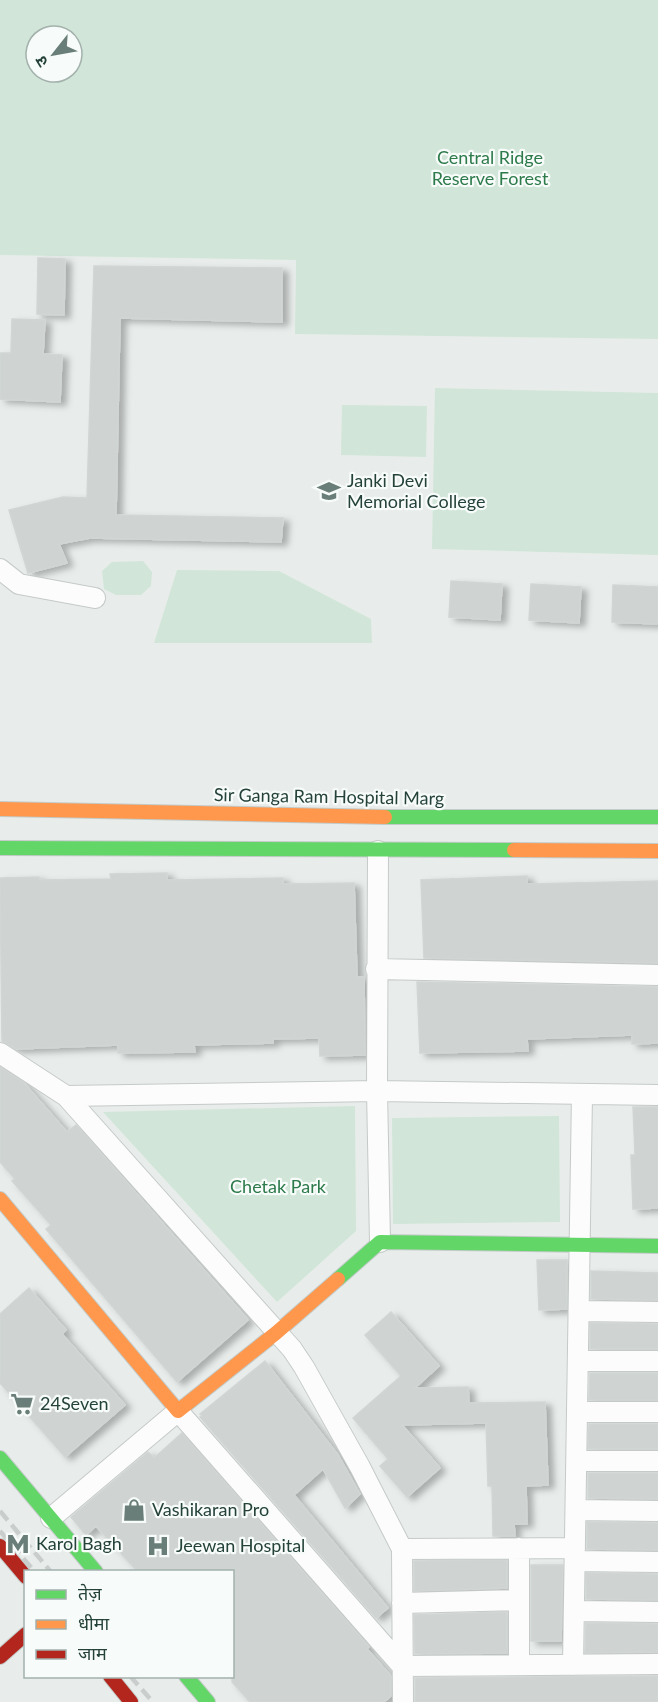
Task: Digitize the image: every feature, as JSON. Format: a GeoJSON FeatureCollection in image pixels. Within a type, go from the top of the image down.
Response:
{"type":"FeatureCollection","features":[{"type":"Feature","properties":{"kind":"street"},"geometry":{"type":"LineString","coordinates":[[0,569],[19,584],[95,598]]}},
{"type":"Feature","properties":{"kind":"street","name":"Sir Ganga Ram Hospital Marg"},"geometry":{"type":"LineString","coordinates":[[0,809],[658,851]]}},
{"type":"Feature","properties":{"kind":"street","name":"Sir Ganga Ram Hospital Marg"},"geometry":{"type":"LineString","coordinates":[[0,848],[379,834],[658,817]]}},
{"type":"Feature","properties":{"kind":"street"},"geometry":{"type":"LineString","coordinates":[[379,834],[376,969],[380,1242]]}},
{"type":"Feature","properties":{"kind":"street"},"geometry":{"type":"LineString","coordinates":[[376,969],[658,975]]}},
{"type":"Feature","properties":{"kind":"street"},"geometry":{"type":"LineString","coordinates":[[0,1053],[66,1096],[292,1349],[304,1366],[402,1549],[403,1702]]}},
{"type":"Feature","properties":{"kind":"street"},"geometry":{"type":"LineString","coordinates":[[66,1096],[377,1091],[658,1095]]}},
{"type":"Feature","properties":{"kind":"street"},"geometry":{"type":"LineString","coordinates":[[573,1665],[582,1094]]}},
{"type":"Feature","properties":{"kind":"street"},"geometry":{"type":"LineString","coordinates":[[0,1199],[178,1411],[402,1666],[658,1664]]}},
{"type":"Feature","properties":{"kind":"street"},"geometry":{"type":"LineString","coordinates":[[51,1518],[178,1411],[276,1333],[380,1242],[658,1246]]}},
{"type":"Feature","properties":{"kind":"street"},"geometry":{"type":"LineString","coordinates":[[579,1311],[658,1312]]}},
{"type":"Feature","properties":{"kind":"street"},"geometry":{"type":"LineString","coordinates":[[578,1361],[658,1361]]}},
{"type":"Feature","properties":{"kind":"street"},"geometry":{"type":"LineString","coordinates":[[577,1412],[658,1412]]}},
{"type":"Feature","properties":{"kind":"street"},"geometry":{"type":"LineString","coordinates":[[0,1458],[94,1570]]}},
{"type":"Feature","properties":{"kind":"street"},"geometry":{"type":"LineString","coordinates":[[577,1461],[658,1461]]}},
{"type":"Feature","properties":{"kind":"street"},"geometry":{"type":"LineString","coordinates":[[576,1509],[658,1511]]}},
{"type":"Feature","properties":{"kind":"street"},"geometry":{"type":"LineString","coordinates":[[0,1546],[24,1574]]}},
{"type":"Feature","properties":{"kind":"street"},"geometry":{"type":"LineString","coordinates":[[402,1549],[519,1548],[658,1562]]}},
{"type":"Feature","properties":{"kind":"street"},"geometry":{"type":"LineString","coordinates":[[519,1548],[519,1665]]}},
{"type":"Feature","properties":{"kind":"street"},"geometry":{"type":"LineString","coordinates":[[402,1603],[519,1600]]}},
{"type":"Feature","properties":{"kind":"street"},"geometry":{"type":"LineString","coordinates":[[574,1611],[658,1612]]}},
{"type":"Feature","properties":{"kind":"street"},"geometry":{"type":"LineString","coordinates":[[0,1657],[24,1636]]}},
{"type":"Feature","properties":{"kind":"street"},"geometry":{"type":"LineString","coordinates":[[111,1678],[131,1702]]}},
{"type":"Feature","properties":{"kind":"street"},"geometry":{"type":"LineString","coordinates":[[187,1678],[208,1702]]}},
{"type":"Feature","properties":{"kind":"green space","name":"Central Ridge Reserve Forest"},"geometry":{"type":"Polygon","coordinates":[[[0,0],[658,0],[658,339],[295,334],[296,260],[0,255],[0,0]]]}},
{"type":"Feature","properties":{"kind":"green space"},"geometry":{"type":"Polygon","coordinates":[[[435,388],[658,393],[658,555],[432,549],[435,388]]]}},
{"type":"Feature","properties":{"kind":"green space"},"geometry":{"type":"Polygon","coordinates":[[[342,405],[427,406],[426,457],[341,455],[342,405]]]}},
{"type":"Feature","properties":{"kind":"green space"},"geometry":{"type":"Polygon","coordinates":[[[143,561],[152,572],[151,586],[141,595],[116,595],[104,589],[102,571],[112,562],[143,561]]]}},
{"type":"Feature","properties":{"kind":"green space"},"geometry":{"type":"Polygon","coordinates":[[[177,570],[279,571],[371,619],[372,643],[154,643],[177,570]]]}},
{"type":"Feature","properties":{"kind":"green space","name":"Chetak Park"},"geometry":{"type":"Polygon","coordinates":[[[355,1106],[356,1231],[277,1302],[103,1112],[355,1106]]]}},
{"type":"Feature","properties":{"kind":"green space"},"geometry":{"type":"Polygon","coordinates":[[[559,1116],[560,1222],[393,1224],[392,1118],[559,1116]]]}},
{"type":"Feature","properties":{"kind":"building"},"geometry":{"type":"Polygon","coordinates":[[[38,258],[65,259],[64,315],[37,314],[38,258]]]}},
{"type":"Feature","properties":{"kind":"building"},"geometry":{"type":"Polygon","coordinates":[[[94,266],[282,268],[282,322],[120,318],[116,515],[283,518],[281,542],[90,538],[59,544],[67,563],[28,573],[9,510],[63,497],[87,498],[94,266]]]}},
{"type":"Feature","properties":{"kind":"building"},"geometry":{"type":"Polygon","coordinates":[[[12,319],[45,320],[43,354],[62,355],[60,402],[0,399],[0,353],[11,353],[12,319]]]}},
{"type":"Feature","properties":{"kind":"building"},"geometry":{"type":"Polygon","coordinates":[[[451,581],[502,584],[500,620],[449,617],[451,581]]]}},
{"type":"Feature","properties":{"kind":"building"},"geometry":{"type":"Polygon","coordinates":[[[531,584],[581,587],[579,623],[529,620],[531,584]]]}},
{"type":"Feature","properties":{"kind":"building"},"geometry":{"type":"Polygon","coordinates":[[[613,585],[658,587],[658,624],[612,622],[613,585]]]}},
{"type":"Feature","properties":{"kind":"building"},"geometry":{"type":"Polygon","coordinates":[[[167,873],[167,880],[283,878],[283,884],[354,883],[357,977],[364,977],[365,1055],[320,1056],[319,1038],[273,1039],[273,1043],[194,1045],[195,1052],[118,1053],[118,1045],[16,1049],[2,1041],[0,878],[111,879],[110,874],[167,873]]]}},
{"type":"Feature","properties":{"kind":"building"},"geometry":{"type":"Polygon","coordinates":[[[527,876],[527,884],[658,881],[658,963],[424,958],[421,880],[527,876]]]}},
{"type":"Feature","properties":{"kind":"building"},"geometry":{"type":"Polygon","coordinates":[[[417,982],[658,987],[658,1043],[632,1044],[632,1035],[527,1039],[528,1051],[420,1053],[417,982]]]}},
{"type":"Feature","properties":{"kind":"building"},"geometry":{"type":"Polygon","coordinates":[[[0,1067],[24,1083],[67,1132],[76,1125],[248,1320],[177,1382],[46,1229],[51,1225],[12,1181],[15,1179],[0,1162],[0,1067]]]}},
{"type":"Feature","properties":{"kind":"building"},"geometry":{"type":"Polygon","coordinates":[[[633,1107],[658,1107],[658,1208],[633,1209],[631,1155],[635,1155],[633,1107]]]}},
{"type":"Feature","properties":{"kind":"building"},"geometry":{"type":"Polygon","coordinates":[[[537,1260],[567,1260],[567,1309],[539,1310],[537,1260]]]}},
{"type":"Feature","properties":{"kind":"building"},"geometry":{"type":"Polygon","coordinates":[[[591,1271],[658,1273],[658,1300],[591,1299],[591,1271]]]}},
{"type":"Feature","properties":{"kind":"building"},"geometry":{"type":"Polygon","coordinates":[[[29,1288],[66,1330],[62,1334],[125,1405],[65,1457],[0,1383],[0,1314],[29,1288]]]}},
{"type":"Feature","properties":{"kind":"building"},"geometry":{"type":"Polygon","coordinates":[[[391,1312],[439,1366],[415,1388],[468,1387],[469,1403],[545,1402],[548,1485],[526,1486],[527,1524],[514,1524],[515,1536],[493,1536],[492,1486],[488,1486],[486,1423],[402,1425],[440,1468],[407,1497],[380,1466],[388,1459],[353,1418],[401,1376],[365,1335],[391,1312]]]}},
{"type":"Feature","properties":{"kind":"building"},"geometry":{"type":"Polygon","coordinates":[[[590,1323],[658,1324],[658,1349],[590,1349],[590,1323]]]}},
{"type":"Feature","properties":{"kind":"building"},"geometry":{"type":"Polygon","coordinates":[[[265,1361],[338,1455],[360,1494],[345,1508],[323,1469],[294,1495],[388,1608],[376,1618],[200,1417],[202,1416],[200,1414],[265,1361]]]}},
{"type":"Feature","properties":{"kind":"building"},"geometry":{"type":"Polygon","coordinates":[[[590,1373],[658,1373],[658,1400],[589,1400],[590,1373]]]}},
{"type":"Feature","properties":{"kind":"building"},"geometry":{"type":"Polygon","coordinates":[[[589,1424],[658,1424],[658,1449],[588,1449],[589,1424]]]}},
{"type":"Feature","properties":{"kind":"building"},"geometry":{"type":"Polygon","coordinates":[[[182,1433],[369,1647],[367,1649],[391,1676],[391,1696],[384,1702],[250,1702],[232,1682],[234,1678],[234,1570],[136,1570],[96,1526],[86,1535],[71,1517],[148,1452],[154,1458],[182,1433]]]}},
{"type":"Feature","properties":{"kind":"building"},"geometry":{"type":"Polygon","coordinates":[[[588,1473],[658,1473],[658,1499],[588,1498],[588,1473]]]}},
{"type":"Feature","properties":{"kind":"building"},"geometry":{"type":"Polygon","coordinates":[[[587,1522],[658,1523],[658,1550],[587,1549],[587,1522]]]}},
{"type":"Feature","properties":{"kind":"building"},"geometry":{"type":"Polygon","coordinates":[[[507,1560],[507,1588],[414,1591],[414,1561],[507,1560]]]}},
{"type":"Feature","properties":{"kind":"building"},"geometry":{"type":"Polygon","coordinates":[[[531,1565],[563,1565],[561,1641],[531,1641],[531,1565]]]}},
{"type":"Feature","properties":{"kind":"building"},"geometry":{"type":"Polygon","coordinates":[[[586,1573],[658,1574],[658,1600],[586,1599],[586,1573]]]}},
{"type":"Feature","properties":{"kind":"building"},"geometry":{"type":"Polygon","coordinates":[[[507,1612],[507,1653],[415,1654],[414,1615],[507,1612]]]}},
{"type":"Feature","properties":{"kind":"building"},"geometry":{"type":"Polygon","coordinates":[[[586,1623],[658,1624],[658,1652],[585,1653],[586,1623]]]}},
{"type":"Feature","properties":{"kind":"building"},"geometry":{"type":"Polygon","coordinates":[[[658,1676],[658,1702],[415,1702],[415,1678],[658,1676]]]}},
{"type":"Feature","properties":{"kind":"railway"},"geometry":{"type":"LineString","coordinates":[[0,1511],[49,1570]]}},
{"type":"Feature","properties":{"kind":"railway"},"geometry":{"type":"LineString","coordinates":[[0,1531],[33,1570]]}},
{"type":"Feature","properties":{"kind":"railway"},"geometry":{"type":"LineString","coordinates":[[132,1678],[153,1702]]}},
{"type":"Feature","properties":{"kind":"traffic: fast"},"geometry":{"type":"LineString","coordinates":[[385,817],[658,817]]}},
{"type":"Feature","properties":{"kind":"traffic: fast"},"geometry":{"type":"LineString","coordinates":[[0,848],[514,850]]}},
{"type":"Feature","properties":{"kind":"traffic: fast"},"geometry":{"type":"LineString","coordinates":[[338,1279],[380,1242],[658,1246]]}},
{"type":"Feature","properties":{"kind":"traffic: fast"},"geometry":{"type":"LineString","coordinates":[[0,1458],[94,1570]]}},
{"type":"Feature","properties":{"kind":"traffic: fast"},"geometry":{"type":"LineString","coordinates":[[188,1678],[208,1702]]}},
{"type":"Feature","properties":{"kind":"traffic: slow"},"geometry":{"type":"LineString","coordinates":[[0,809],[385,817]]}},
{"type":"Feature","properties":{"kind":"traffic: slow"},"geometry":{"type":"LineString","coordinates":[[514,850],[658,851]]}},
{"type":"Feature","properties":{"kind":"traffic: slow"},"geometry":{"type":"LineString","coordinates":[[0,1199],[178,1411],[276,1333],[338,1279]]}},
{"type":"Feature","properties":{"kind":"traffic: jam"},"geometry":{"type":"LineString","coordinates":[[0,1546],[24,1575]]}},
{"type":"Feature","properties":{"kind":"traffic: jam"},"geometry":{"type":"LineString","coordinates":[[0,1657],[24,1636]]}},
{"type":"Feature","properties":{"kind":"traffic: jam"},"geometry":{"type":"LineString","coordinates":[[112,1678],[131,1702]]}},
{"type":"Feature","properties":{"kind":"place","name":"Janki Devi Memorial College"},"geometry":{"type":"Point","coordinates":[329,491]}},
{"type":"Feature","properties":{"kind":"place","name":"24Seven"},"geometry":{"type":"Point","coordinates":[22,1404]}},
{"type":"Feature","properties":{"kind":"place","name":"Vashikaran Pro"},"geometry":{"type":"Point","coordinates":[134,1510]}},
{"type":"Feature","properties":{"kind":"place","name":"Karol Bagh"},"geometry":{"type":"Point","coordinates":[18,1544]}},
{"type":"Feature","properties":{"kind":"place","name":"Jeewan Hospital"},"geometry":{"type":"Point","coordinates":[158,1546]}}]}
